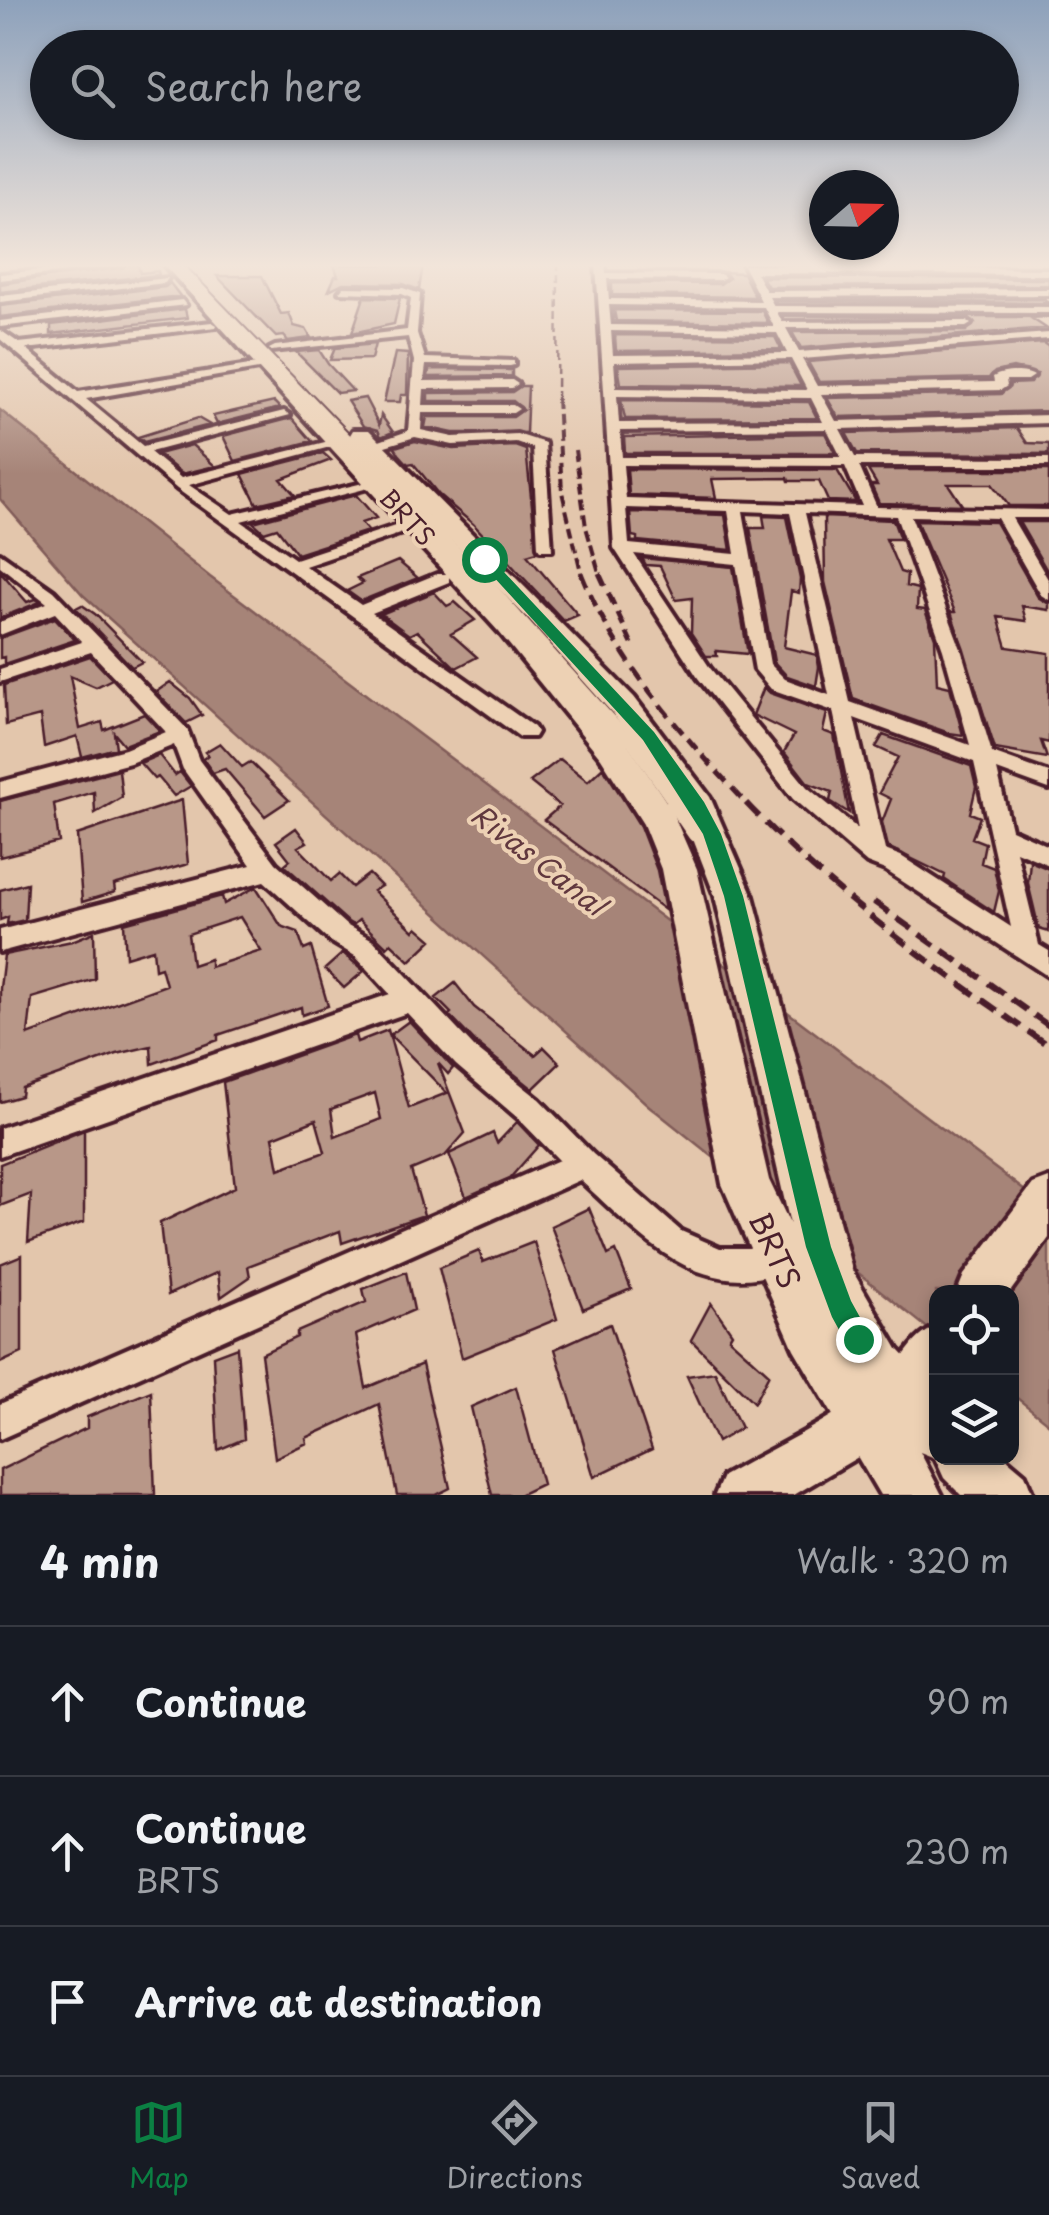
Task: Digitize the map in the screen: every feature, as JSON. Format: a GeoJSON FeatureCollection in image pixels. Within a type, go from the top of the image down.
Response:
{"type":"FeatureCollection","features":[{"type":"Feature","properties":{"kind":"main road","name":"BRTS"},"geometry":{"type":"LineString","coordinates":[[243,335],[269,356],[336,441],[520,638],[614,748],[659,818],[674,852],[683,888],[746,1184],[834,1293],[858,1339],[915,1392],[916,1495]]}},
{"type":"Feature","properties":{"kind":"main road"},"geometry":{"type":"LineString","coordinates":[[251,335],[269,356],[372,446],[589,680]]}},
{"type":"Feature","properties":{"kind":"main road","name":"BRTS"},"geometry":{"type":"LineString","coordinates":[[589,680],[648,736],[698,807],[724,864],[742,930],[799,1252]]}},
{"type":"Feature","properties":{"kind":"main road"},"geometry":{"type":"LineString","coordinates":[[972,1465],[1004,1495]]}},
{"type":"Feature","properties":{"kind":"street"},"geometry":{"type":"LineString","coordinates":[[2,335],[179,483],[527,732]]}},
{"type":"Feature","properties":{"kind":"street"},"geometry":{"type":"LineString","coordinates":[[14,346],[115,335]]}},
{"type":"Feature","properties":{"kind":"street"},"geometry":{"type":"LineString","coordinates":[[73,397],[269,356],[396,335]]}},
{"type":"Feature","properties":{"kind":"street"},"geometry":{"type":"LineString","coordinates":[[413,335],[420,361],[414,433]]}},
{"type":"Feature","properties":{"kind":"street"},"geometry":{"type":"LineString","coordinates":[[607,335],[622,548],[704,673],[800,793],[875,856],[893,863],[1049,965]]}},
{"type":"Feature","properties":{"kind":"street"},"geometry":{"type":"LineString","coordinates":[[784,335],[849,458],[871,511]]}},
{"type":"Feature","properties":{"kind":"street"},"geometry":{"type":"LineString","coordinates":[[997,335],[1002,340]]}},
{"type":"Feature","properties":{"kind":"street"},"geometry":{"type":"LineString","coordinates":[[608,358],[794,356],[1049,336]]}},
{"type":"Feature","properties":{"kind":"street"},"geometry":{"type":"LineString","coordinates":[[696,358],[704,393]]}},
{"type":"Feature","properties":{"kind":"street"},"geometry":{"type":"LineString","coordinates":[[420,361],[510,363]]}},
{"type":"Feature","properties":{"kind":"street"},"geometry":{"type":"LineString","coordinates":[[610,392],[814,392],[1001,386],[999,377],[1028,376]]}},
{"type":"Feature","properties":{"kind":"street"},"geometry":{"type":"LineString","coordinates":[[418,385],[512,384]]}},
{"type":"Feature","properties":{"kind":"street"},"geometry":{"type":"LineString","coordinates":[[731,393],[760,458]]}},
{"type":"Feature","properties":{"kind":"street"},"geometry":{"type":"LineString","coordinates":[[416,409],[513,409]]}},
{"type":"Feature","properties":{"kind":"street"},"geometry":{"type":"LineString","coordinates":[[140,451],[284,415]]}},
{"type":"Feature","properties":{"kind":"street"},"geometry":{"type":"LineString","coordinates":[[612,427],[747,430],[830,422],[1049,419]]}},
{"type":"Feature","properties":{"kind":"street"},"geometry":{"type":"LineString","coordinates":[[372,446],[414,433],[453,440],[517,438],[540,446],[546,547]]}},
{"type":"Feature","properties":{"kind":"street"},"geometry":{"type":"LineString","coordinates":[[179,483],[336,441]]}},
{"type":"Feature","properties":{"kind":"street"},"geometry":{"type":"LineString","coordinates":[[616,461],[849,458],[1049,462]]}},
{"type":"Feature","properties":{"kind":"street"},"geometry":{"type":"LineString","coordinates":[[231,519],[375,482]]}},
{"type":"Feature","properties":{"kind":"street"},"geometry":{"type":"LineString","coordinates":[[618,503],[1049,515]]}},
{"type":"Feature","properties":{"kind":"street"},"geometry":{"type":"LineString","coordinates":[[735,508],[761,666],[778,684],[1049,781]]}},
{"type":"Feature","properties":{"kind":"street"},"geometry":{"type":"LineString","coordinates":[[797,510],[875,856]]}},
{"type":"Feature","properties":{"kind":"street"},"geometry":{"type":"LineString","coordinates":[[902,512],[952,649],[983,756],[1028,950]]}},
{"type":"Feature","properties":{"kind":"street"},"geometry":{"type":"LineString","coordinates":[[1002,513],[1049,596]]}},
{"type":"Feature","properties":{"kind":"street"},"geometry":{"type":"LineString","coordinates":[[296,564],[415,524]]}},
{"type":"Feature","properties":{"kind":"street"},"geometry":{"type":"LineString","coordinates":[[622,548],[744,560]]}},
{"type":"Feature","properties":{"kind":"street"},"geometry":{"type":"LineString","coordinates":[[0,558],[58,605],[180,734],[190,762],[268,870],[338,933],[364,948],[465,1056],[529,1109],[582,1164],[670,1242],[720,1264],[752,1264],[799,1252]]}},
{"type":"Feature","properties":{"kind":"street"},"geometry":{"type":"LineString","coordinates":[[361,611],[443,578]]}},
{"type":"Feature","properties":{"kind":"street"},"geometry":{"type":"LineString","coordinates":[[0,630],[58,605]]}},
{"type":"Feature","properties":{"kind":"street"},"geometry":{"type":"LineString","coordinates":[[0,676],[95,644]]}},
{"type":"Feature","properties":{"kind":"street"},"geometry":{"type":"LineString","coordinates":[[0,790],[130,756],[180,734]]}},
{"type":"Feature","properties":{"kind":"street"},"geometry":{"type":"LineString","coordinates":[[1002,835],[1049,856]]}},
{"type":"Feature","properties":{"kind":"street"},"geometry":{"type":"LineString","coordinates":[[0,941],[268,870]]}},
{"type":"Feature","properties":{"kind":"street"},"geometry":{"type":"LineString","coordinates":[[0,1142],[412,998]]}},
{"type":"Feature","properties":{"kind":"street"},"geometry":{"type":"LineString","coordinates":[[0,1422],[582,1164]]}},
{"type":"Feature","properties":{"kind":"street"},"geometry":{"type":"LineString","coordinates":[[986,1285],[1049,1200]]}},
{"type":"Feature","properties":{"kind":"street"},"geometry":{"type":"LineString","coordinates":[[742,1495],[915,1392]]}},
{"type":"Feature","properties":{"kind":"lane"},"geometry":{"type":"LineString","coordinates":[[250,335],[589,680]]}},
{"type":"Feature","properties":{"kind":"lane","name":"BRTS"},"geometry":{"type":"LineString","coordinates":[[589,680],[714,866],[742,930]]}},
{"type":"Feature","properties":{"kind":"lane","name":"BRTS"},"geometry":{"type":"LineString","coordinates":[[678,813],[685,849],[683,888]]}},
{"type":"Feature","properties":{"kind":"lane","name":"BRTS"},"geometry":{"type":"LineString","coordinates":[[915,1392],[929,1434]]}},
{"type":"Feature","properties":{"kind":"water","name":"Rivas Canal"},"geometry":{"type":"Polygon","coordinates":[[[0,410],[210,577],[1049,1209],[1049,1424],[1019,1400],[1019,1285],[929,1285],[929,1329],[648,1105],[83,595],[0,499],[0,410]]]}},
{"type":"Feature","properties":{"kind":"building"},"geometry":{"type":"Polygon","coordinates":[[[274,335],[309,335],[311,338],[288,341],[284,336],[274,335]]]}},
{"type":"Feature","properties":{"kind":"building"},"geometry":{"type":"Polygon","coordinates":[[[615,335],[775,337],[781,349],[616,351],[615,335]]]}},
{"type":"Feature","properties":{"kind":"building"},"geometry":{"type":"Polygon","coordinates":[[[794,335],[963,335],[801,348],[794,335]]]}},
{"type":"Feature","properties":{"kind":"building"},"geometry":{"type":"Polygon","coordinates":[[[1043,343],[1049,347],[1049,411],[838,417],[827,398],[1001,394],[1010,384],[1030,383],[1037,374],[1013,368],[995,372],[989,378],[819,382],[808,362],[1043,343]]]}},
{"type":"Feature","properties":{"kind":"building"},"geometry":{"type":"Polygon","coordinates":[[[375,344],[371,359],[330,360],[335,348],[375,344]]]}},
{"type":"Feature","properties":{"kind":"building"},"geometry":{"type":"Polygon","coordinates":[[[319,350],[353,391],[337,393],[296,352],[319,350]]]}},
{"type":"Feature","properties":{"kind":"building"},"geometry":{"type":"Polygon","coordinates":[[[395,353],[408,354],[407,395],[401,395],[400,402],[384,402],[395,353]]]}},
{"type":"Feature","properties":{"kind":"building"},"geometry":{"type":"Polygon","coordinates":[[[789,363],[801,386],[621,384],[618,366],[789,363]]]}},
{"type":"Feature","properties":{"kind":"building"},"geometry":{"type":"Polygon","coordinates":[[[429,369],[512,369],[512,376],[428,377],[429,369]]]}},
{"type":"Feature","properties":{"kind":"building"},"geometry":{"type":"Polygon","coordinates":[[[528,386],[526,433],[453,433],[425,427],[427,417],[513,417],[523,410],[513,401],[428,401],[428,393],[512,392],[528,386]]]}},
{"type":"Feature","properties":{"kind":"building"},"geometry":{"type":"Polygon","coordinates":[[[365,398],[379,425],[381,415],[393,432],[381,437],[378,430],[363,426],[347,401],[365,398]]]}},
{"type":"Feature","properties":{"kind":"building"},"geometry":{"type":"Polygon","coordinates":[[[621,400],[809,402],[817,418],[625,419],[621,400]]]}},
{"type":"Feature","properties":{"kind":"building"},"geometry":{"type":"Polygon","coordinates":[[[274,402],[280,408],[217,424],[213,416],[274,402]]]}},
{"type":"Feature","properties":{"kind":"building"},"geometry":{"type":"Polygon","coordinates":[[[198,418],[210,425],[144,442],[138,437],[198,418]]]}},
{"type":"Feature","properties":{"kind":"building"},"geometry":{"type":"Polygon","coordinates":[[[292,418],[312,441],[235,461],[223,436],[292,418]]]}},
{"type":"Feature","properties":{"kind":"building"},"geometry":{"type":"Polygon","coordinates":[[[1017,428],[1027,443],[1049,444],[1049,454],[857,453],[846,433],[1017,428]]]}},
{"type":"Feature","properties":{"kind":"building"},"geometry":{"type":"Polygon","coordinates":[[[825,433],[835,453],[625,453],[624,437],[825,433]]]}},
{"type":"Feature","properties":{"kind":"building"},"geometry":{"type":"Polygon","coordinates":[[[415,441],[453,449],[515,446],[526,450],[537,552],[527,555],[578,615],[564,621],[395,447],[415,441]]]}},
{"type":"Feature","properties":{"kind":"building"},"geometry":{"type":"Polygon","coordinates":[[[192,445],[215,466],[182,474],[158,454],[192,445]]]}},
{"type":"Feature","properties":{"kind":"building"},"geometry":{"type":"Polygon","coordinates":[[[323,453],[331,460],[281,479],[295,495],[257,504],[242,474],[323,453]]]}},
{"type":"Feature","properties":{"kind":"building"},"geometry":{"type":"Polygon","coordinates":[[[627,469],[837,470],[856,502],[828,501],[819,481],[788,478],[712,479],[716,498],[629,495],[627,469]]]}},
{"type":"Feature","properties":{"kind":"building"},"geometry":{"type":"Polygon","coordinates":[[[868,470],[1049,470],[1049,506],[1009,506],[992,484],[948,484],[962,505],[879,503],[871,485],[877,485],[868,470]]]}},
{"type":"Feature","properties":{"kind":"building"},"geometry":{"type":"Polygon","coordinates":[[[356,495],[376,518],[361,523],[368,531],[297,554],[277,528],[264,532],[253,522],[356,495]]]}},
{"type":"Feature","properties":{"kind":"building"},"geometry":{"type":"Polygon","coordinates":[[[630,512],[725,515],[731,550],[637,541],[632,536],[630,512]]]}},
{"type":"Feature","properties":{"kind":"building"},"geometry":{"type":"Polygon","coordinates":[[[763,516],[787,517],[800,579],[799,593],[791,591],[784,647],[817,655],[816,686],[787,676],[774,662],[750,528],[765,528],[763,516]]]}},
{"type":"Feature","properties":{"kind":"building"},"geometry":{"type":"Polygon","coordinates":[[[824,517],[893,520],[900,539],[886,539],[900,572],[907,574],[906,586],[918,589],[917,609],[925,610],[935,638],[937,684],[950,687],[963,735],[853,699],[825,582],[824,517]]]}},
{"type":"Feature","properties":{"kind":"building"},"geometry":{"type":"Polygon","coordinates":[[[916,520],[995,522],[1038,597],[1049,604],[1049,610],[1022,606],[1026,621],[998,617],[1007,647],[1049,653],[1049,743],[1041,741],[1047,758],[995,749],[951,612],[955,612],[916,520]]]}},
{"type":"Feature","properties":{"kind":"building"},"geometry":{"type":"Polygon","coordinates":[[[1019,522],[1049,522],[1049,574],[1019,522]]]}},
{"type":"Feature","properties":{"kind":"building"},"geometry":{"type":"Polygon","coordinates":[[[642,558],[733,567],[748,654],[716,651],[717,656],[706,656],[691,633],[692,598],[676,600],[660,566],[646,565],[642,558]]]}},
{"type":"Feature","properties":{"kind":"building"},"geometry":{"type":"Polygon","coordinates":[[[398,561],[418,578],[361,601],[347,591],[363,583],[357,578],[398,561]]]}},
{"type":"Feature","properties":{"kind":"building"},"geometry":{"type":"Polygon","coordinates":[[[0,571],[27,602],[40,602],[0,618],[0,571]]]}},
{"type":"Feature","properties":{"kind":"building"},"geometry":{"type":"Polygon","coordinates":[[[434,592],[447,606],[455,602],[475,620],[451,634],[477,657],[456,668],[417,631],[409,635],[381,614],[434,592]]]}},
{"type":"Feature","properties":{"kind":"building"},"geometry":{"type":"Polygon","coordinates":[[[82,605],[142,662],[132,667],[76,608],[82,605]]]}},
{"type":"Feature","properties":{"kind":"building"},"geometry":{"type":"Polygon","coordinates":[[[55,618],[75,640],[4,664],[4,657],[0,658],[0,638],[55,618]]]}},
{"type":"Feature","properties":{"kind":"building"},"geometry":{"type":"Polygon","coordinates":[[[90,656],[112,679],[96,687],[70,676],[80,729],[102,722],[104,730],[144,714],[160,731],[124,745],[114,733],[116,748],[82,757],[77,736],[44,747],[40,716],[6,725],[4,685],[90,656]]]}},
{"type":"Feature","properties":{"kind":"building"},"geometry":{"type":"Polygon","coordinates":[[[170,682],[190,698],[202,715],[186,723],[156,692],[170,682]]]}},
{"type":"Feature","properties":{"kind":"building"},"geometry":{"type":"Polygon","coordinates":[[[764,687],[770,693],[827,713],[823,731],[834,735],[849,813],[830,801],[832,792],[808,783],[784,752],[794,735],[753,715],[764,687]]]}},
{"type":"Feature","properties":{"kind":"building"},"geometry":{"type":"Polygon","coordinates":[[[883,735],[971,766],[976,787],[970,813],[980,817],[972,838],[985,843],[981,863],[994,868],[999,891],[994,912],[944,879],[945,875],[888,847],[882,822],[891,799],[879,793],[898,757],[876,747],[883,735]]]}},
{"type":"Feature","properties":{"kind":"building"},"geometry":{"type":"Polygon","coordinates":[[[220,743],[242,767],[250,762],[289,800],[265,816],[225,769],[213,773],[203,759],[208,755],[205,752],[220,743]]]}},
{"type":"Feature","properties":{"kind":"building"},"geometry":{"type":"Polygon","coordinates":[[[159,755],[175,775],[180,772],[191,786],[174,796],[158,777],[154,779],[140,763],[159,755]]]}},
{"type":"Feature","properties":{"kind":"building"},"geometry":{"type":"Polygon","coordinates":[[[560,759],[588,781],[603,767],[640,826],[657,870],[665,910],[544,820],[560,806],[530,782],[560,759]]]}},
{"type":"Feature","properties":{"kind":"building"},"geometry":{"type":"Polygon","coordinates":[[[119,770],[122,797],[95,813],[94,792],[54,804],[59,842],[0,857],[0,801],[119,770]]]}},
{"type":"Feature","properties":{"kind":"building"},"geometry":{"type":"Polygon","coordinates":[[[182,800],[188,864],[114,885],[115,892],[82,902],[77,835],[182,800]]]}},
{"type":"Feature","properties":{"kind":"building"},"geometry":{"type":"Polygon","coordinates":[[[296,828],[307,842],[298,847],[331,881],[339,874],[352,887],[369,874],[381,886],[373,891],[414,931],[417,927],[432,940],[410,961],[391,943],[387,947],[359,920],[353,925],[348,922],[284,865],[290,860],[276,842],[296,828]]]}},
{"type":"Feature","properties":{"kind":"building"},"geometry":{"type":"Polygon","coordinates":[[[1030,861],[1049,869],[1049,932],[1039,929],[1028,883],[1030,861]]]}},
{"type":"Feature","properties":{"kind":"building"},"geometry":{"type":"Polygon","coordinates":[[[27,883],[25,920],[7,924],[8,917],[0,920],[0,890],[27,883]]]}},
{"type":"Feature","properties":{"kind":"building"},"geometry":{"type":"Polygon","coordinates":[[[256,887],[281,926],[298,932],[304,950],[311,947],[328,1006],[302,1015],[301,1007],[218,1035],[218,1040],[152,1064],[151,1046],[117,1054],[22,1088],[21,1096],[0,1102],[0,988],[4,955],[72,941],[94,932],[95,979],[32,998],[28,1035],[166,985],[161,967],[155,969],[153,949],[126,957],[124,923],[222,896],[224,904],[256,887]],[[240,917],[188,934],[192,965],[210,959],[210,967],[261,951],[240,917]]]}},
{"type":"Feature","properties":{"kind":"building"},"geometry":{"type":"Polygon","coordinates":[[[343,953],[364,971],[344,988],[325,969],[343,953]]]}},
{"type":"Feature","properties":{"kind":"building"},"geometry":{"type":"Polygon","coordinates":[[[455,983],[474,1007],[535,1055],[544,1047],[560,1063],[533,1089],[477,1044],[436,998],[455,983]]]}},
{"type":"Feature","properties":{"kind":"building"},"geometry":{"type":"Polygon","coordinates":[[[409,1021],[453,1068],[448,1074],[438,1063],[465,1133],[445,1156],[411,1170],[424,1215],[342,1243],[340,1231],[248,1266],[250,1277],[221,1297],[218,1272],[168,1295],[160,1223],[235,1187],[223,1082],[355,1035],[357,1042],[388,1030],[409,1108],[447,1093],[390,1035],[409,1021]],[[375,1093],[331,1109],[335,1137],[381,1119],[375,1093]],[[316,1120],[273,1137],[279,1169],[325,1152],[316,1120]]]}},
{"type":"Feature","properties":{"kind":"building"},"geometry":{"type":"Polygon","coordinates":[[[517,1122],[539,1145],[510,1178],[466,1197],[449,1154],[493,1133],[497,1143],[517,1122]]]}},
{"type":"Feature","properties":{"kind":"building"},"geometry":{"type":"Polygon","coordinates":[[[84,1130],[84,1222],[28,1242],[31,1194],[0,1206],[0,1164],[84,1130]]]}},
{"type":"Feature","properties":{"kind":"building"},"geometry":{"type":"Polygon","coordinates":[[[589,1208],[608,1255],[616,1251],[631,1289],[583,1309],[551,1226],[589,1208]]]}},
{"type":"Feature","properties":{"kind":"building"},"geometry":{"type":"Polygon","coordinates":[[[534,1242],[557,1319],[462,1358],[439,1268],[479,1251],[483,1262],[534,1242]]]}},
{"type":"Feature","properties":{"kind":"building"},"geometry":{"type":"Polygon","coordinates":[[[22,1255],[22,1353],[0,1363],[0,1264],[22,1255]]]}},
{"type":"Feature","properties":{"kind":"building"},"geometry":{"type":"Polygon","coordinates":[[[406,1272],[414,1310],[356,1335],[366,1388],[422,1364],[450,1488],[436,1495],[397,1495],[379,1404],[306,1438],[307,1443],[275,1458],[261,1354],[297,1337],[297,1332],[366,1302],[363,1289],[406,1272]]]}},
{"type":"Feature","properties":{"kind":"building"},"geometry":{"type":"Polygon","coordinates":[[[711,1303],[732,1333],[729,1338],[769,1374],[754,1403],[691,1340],[711,1303]]]}},
{"type":"Feature","properties":{"kind":"building"},"geometry":{"type":"Polygon","coordinates":[[[610,1324],[652,1449],[594,1477],[555,1349],[610,1324]]]}},
{"type":"Feature","properties":{"kind":"building"},"geometry":{"type":"Polygon","coordinates":[[[237,1347],[244,1439],[218,1450],[213,1356],[237,1347]]]}},
{"type":"Feature","properties":{"kind":"building"},"geometry":{"type":"Polygon","coordinates":[[[715,1372],[741,1428],[717,1442],[687,1376],[715,1372]]]}},
{"type":"Feature","properties":{"kind":"building"},"geometry":{"type":"Polygon","coordinates":[[[516,1387],[542,1484],[519,1495],[492,1495],[471,1407],[516,1387]]]}},
{"type":"Feature","properties":{"kind":"building"},"geometry":{"type":"Polygon","coordinates":[[[151,1391],[155,1495],[0,1495],[0,1470],[87,1428],[87,1417],[151,1391]]]}},
{"type":"Feature","properties":{"kind":"railway"},"geometry":{"type":"LineString","coordinates":[[557,335],[557,398]]}},
{"type":"Feature","properties":{"kind":"railway"},"geometry":{"type":"LineString","coordinates":[[557,398],[562,492],[582,574]]}},
{"type":"Feature","properties":{"kind":"railway"},"geometry":{"type":"LineString","coordinates":[[575,450],[586,527],[599,574]]}},
{"type":"Feature","properties":{"kind":"railway"},"geometry":{"type":"LineString","coordinates":[[582,574],[633,667],[676,725],[748,805]]}},
{"type":"Feature","properties":{"kind":"railway"},"geometry":{"type":"LineString","coordinates":[[599,574],[632,644]]}},
{"type":"Feature","properties":{"kind":"railway"},"geometry":{"type":"LineString","coordinates":[[746,803],[853,902],[929,962],[1049,1046]]}},
{"type":"Feature","properties":{"kind":"railway"},"geometry":{"type":"LineString","coordinates":[[874,902],[1049,1026]]}},
{"type":"Feature","properties":{"kind":"route"},"geometry":{"type":"LineString","coordinates":[[484,559],[623,705],[673,770],[712,834],[734,896],[819,1247],[828,1278],[858,1339]]}}]}
